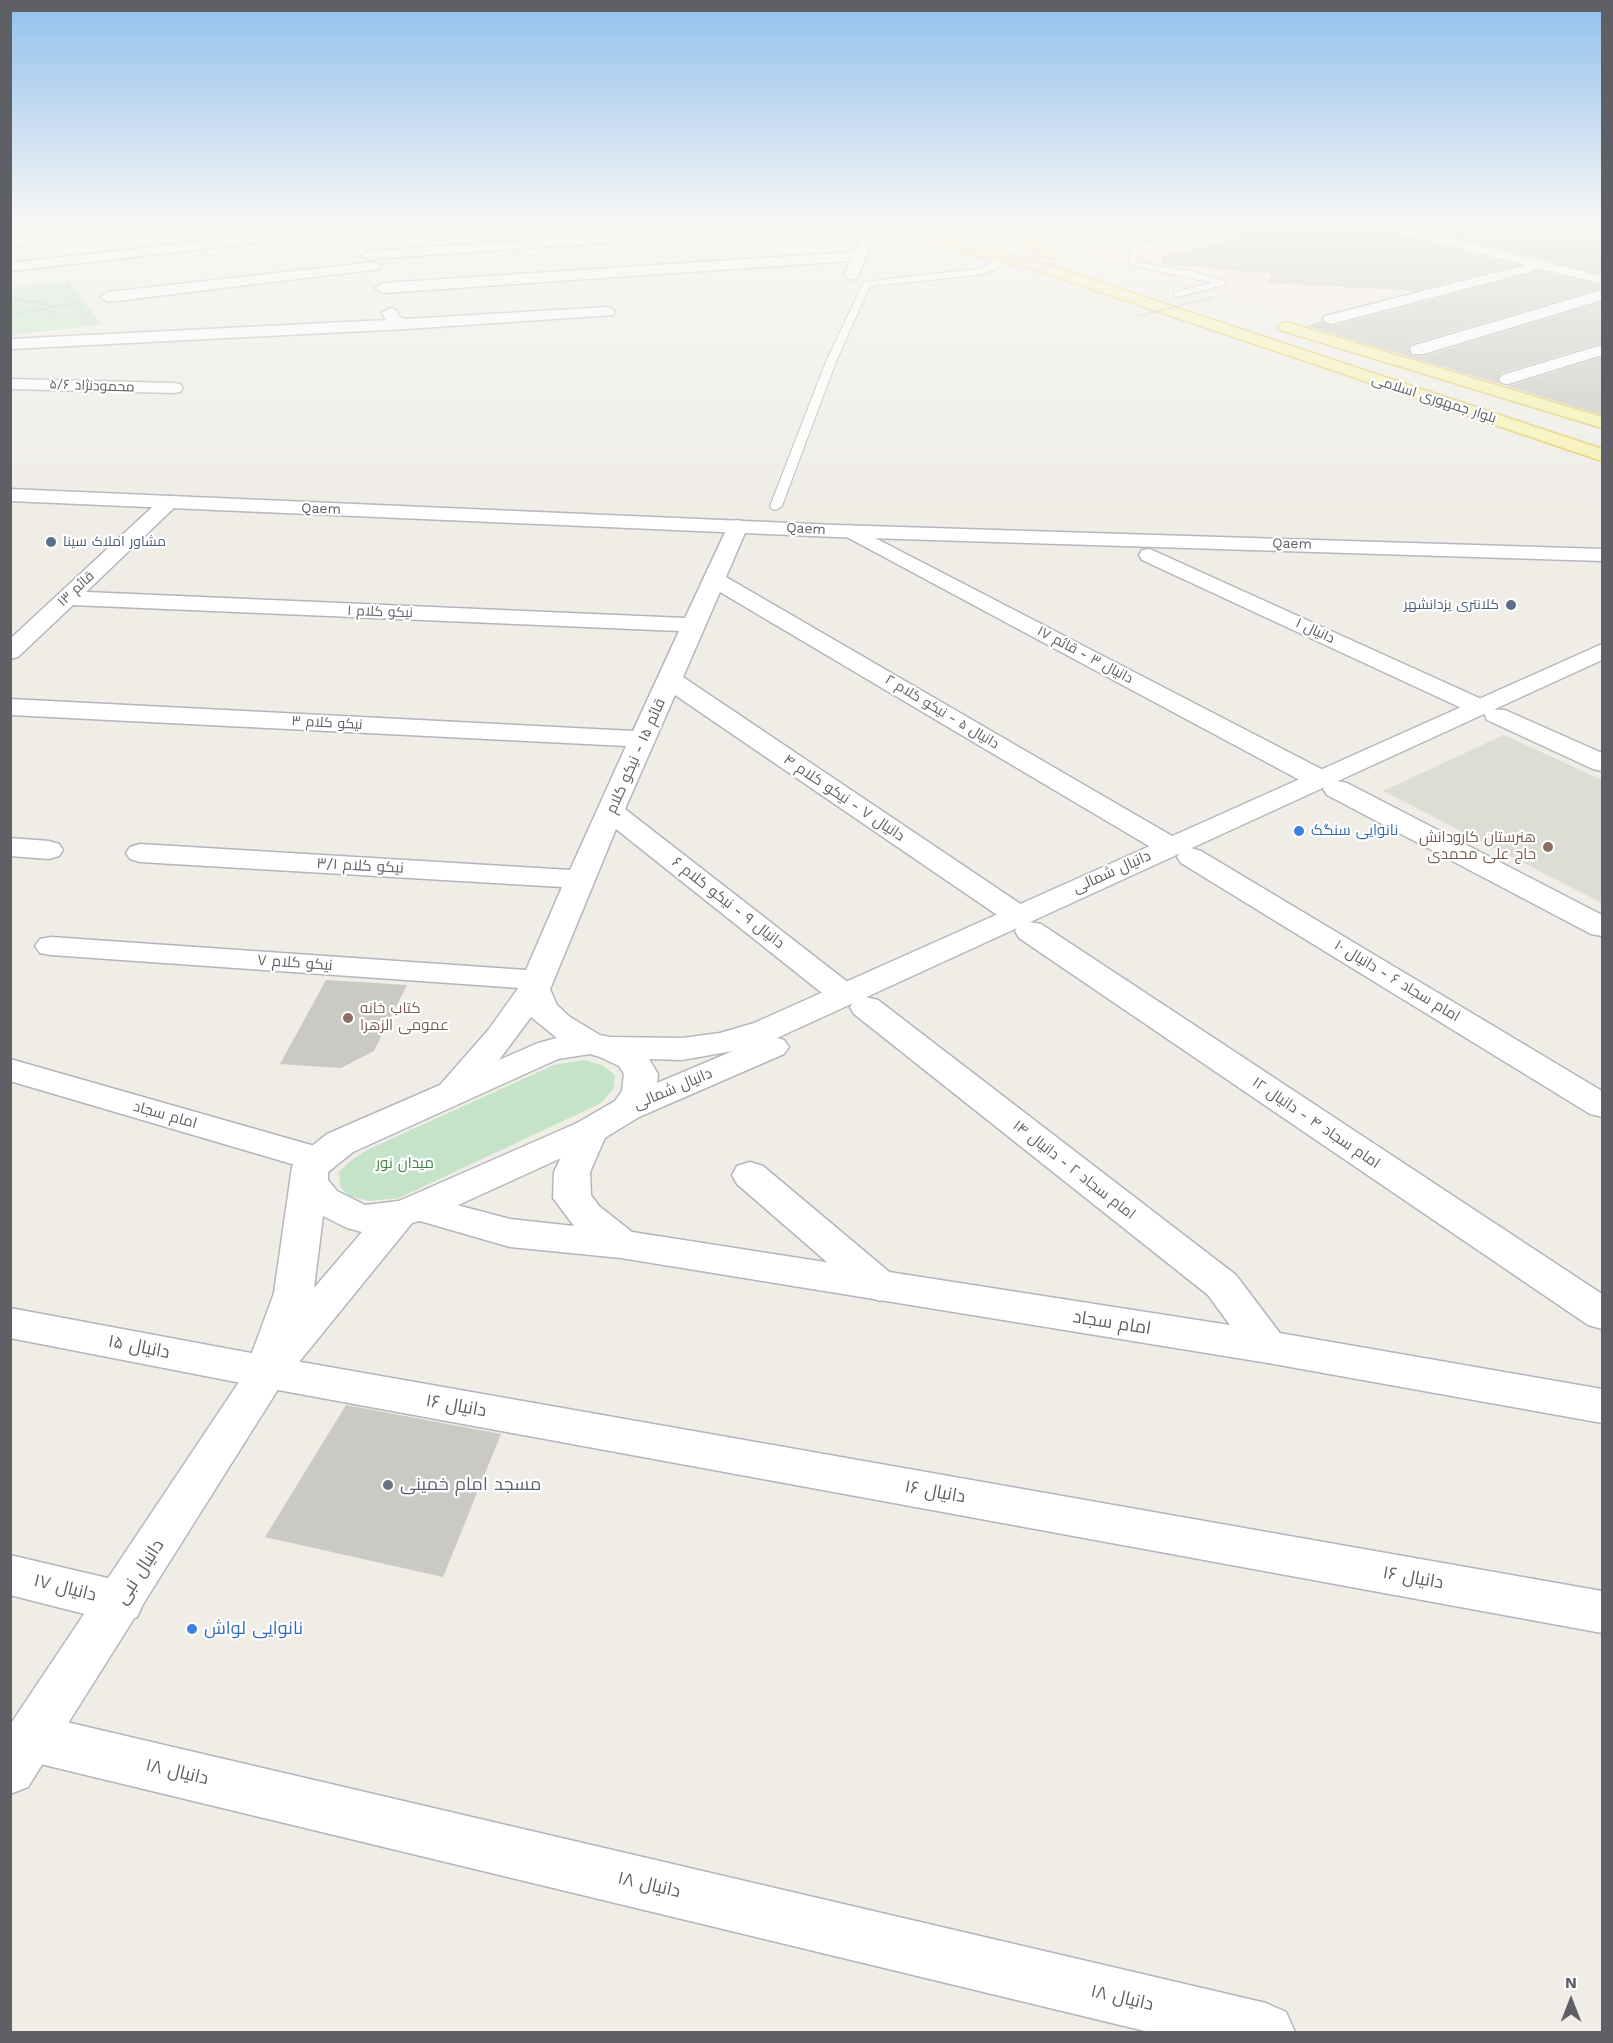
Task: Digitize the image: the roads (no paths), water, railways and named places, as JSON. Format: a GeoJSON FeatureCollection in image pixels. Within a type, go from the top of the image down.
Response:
{"type":"FeatureCollection","features":[{"type":"Feature","properties":{"kind":"main road","name":"بلوار جمهوری اسلامی"},"geometry":{"type":"LineString","coordinates":[[1193,318],[1602,455]]}},
{"type":"Feature","properties":{"kind":"main road","name":"بلوار جمهوری اسلامی"},"geometry":{"type":"LineString","coordinates":[[1270,322],[1602,423]]}},
{"type":"Feature","properties":{"kind":"street"},"geometry":{"type":"LineString","coordinates":[[392,318],[406,324]]}},
{"type":"Feature","properties":{"kind":"street"},"geometry":{"type":"LineString","coordinates":[[10,344],[501,318]]}},
{"type":"Feature","properties":{"kind":"street"},"geometry":{"type":"LineString","coordinates":[[1418,350],[1524,318]]}},
{"type":"Feature","properties":{"kind":"street"},"geometry":{"type":"LineString","coordinates":[[1508,379],[1602,350]]}},
{"type":"Feature","properties":{"kind":"street","name":"محمودنژاد ۵/۶"},"geometry":{"type":"LineString","coordinates":[[10,384],[174,388]]}},
{"type":"Feature","properties":{"kind":"street"},"geometry":{"type":"LineString","coordinates":[[10,476],[130,481]]}},
{"type":"Feature","properties":{"kind":"street","name":"Qaem"},"geometry":{"type":"LineString","coordinates":[[10,495],[169,502],[744,512],[850,531],[1602,555]]}},
{"type":"Feature","properties":{"kind":"street","name":"قائم ۱۳"},"geometry":{"type":"LineString","coordinates":[[10,652],[169,502]]}},
{"type":"Feature","properties":{"kind":"street","name":"Qaem"},"geometry":{"type":"LineString","coordinates":[[744,512],[777,506],[800,507]]}},
{"type":"Feature","properties":{"kind":"street","name":"قائم ۱۵ - نیکو کلام"},"geometry":{"type":"LineString","coordinates":[[450,1094],[501,1036],[537,983],[580,879],[612,812],[744,512]]}},
{"type":"Feature","properties":{"kind":"street","name":"دانیال ۳ - قائم ۱۷"},"geometry":{"type":"LineString","coordinates":[[850,531],[1602,927]]}},
{"type":"Feature","properties":{"kind":"street"},"geometry":{"type":"LineString","coordinates":[[1545,534],[1602,536]]}},
{"type":"Feature","properties":{"kind":"street","name":"دانیال ۱"},"geometry":{"type":"LineString","coordinates":[[1150,555],[1602,763]]}},
{"type":"Feature","properties":{"kind":"street","name":"دانیال ۵ - نیکو کلام ۲"},"geometry":{"type":"LineString","coordinates":[[714,579],[1180,852]]}},
{"type":"Feature","properties":{"kind":"street","name":"نیکو کلام ۱"},"geometry":{"type":"LineString","coordinates":[[66,598],[694,625]]}},
{"type":"Feature","properties":{"kind":"street","name":"دانیال شمالی"},"geometry":{"type":"LineString","coordinates":[[1488,711],[1602,651]]}},
{"type":"Feature","properties":{"kind":"street","name":"دانیال شمالی"},"geometry":{"type":"LineString","coordinates":[[627,1109],[854,1001],[1488,711],[1602,666]]}},
{"type":"Feature","properties":{"kind":"street","name":"دانیال ۷ - نیکو کلام ۴"},"geometry":{"type":"LineString","coordinates":[[670,680],[1024,923]]}},
{"type":"Feature","properties":{"kind":"street","name":"نیکو کلام ۳"},"geometry":{"type":"LineString","coordinates":[[10,707],[644,740]]}},
{"type":"Feature","properties":{"kind":"street","name":"دانیال ۹ - نیکو کلام ۶"},"geometry":{"type":"LineString","coordinates":[[612,812],[854,1001]]}},
{"type":"Feature","properties":{"kind":"street"},"geometry":{"type":"LineString","coordinates":[[10,847],[49,850]]}},
{"type":"Feature","properties":{"kind":"street","name":"امام سجاد ۶ - دانیال ۱۰"},"geometry":{"type":"LineString","coordinates":[[1180,852],[1602,1106]]}},
{"type":"Feature","properties":{"kind":"street","name":"نیکو کلام ۳/۱"},"geometry":{"type":"LineString","coordinates":[[140,853],[580,879]]}},
{"type":"Feature","properties":{"kind":"street","name":"امام سجاد ۴ - دانیال ۱۲"},"geometry":{"type":"LineString","coordinates":[[1024,923],[1602,1314]]}},
{"type":"Feature","properties":{"kind":"street","name":"نیکو کلام ٧"},"geometry":{"type":"LineString","coordinates":[[51,946],[537,983]]}},
{"type":"Feature","properties":{"kind":"street"},"geometry":{"type":"LineString","coordinates":[[537,983],[542,1009],[558,1024],[600,1046],[632,1059],[640,1074],[639,1093],[627,1109],[590,1131],[409,1211],[360,1220],[324,1200],[314,1171],[340,1143],[550,1050],[600,1046]]}},
{"type":"Feature","properties":{"kind":"street","name":"دانیال شمالی"},"geometry":{"type":"LineString","coordinates":[[600,1046],[682,1049],[723,1043],[854,1001]]}},
{"type":"Feature","properties":{"kind":"street","name":"امام سجاد ۲ - دانیال ۱۴"},"geometry":{"type":"LineString","coordinates":[[854,1001],[1222,1285],[1268,1347]]}},
{"type":"Feature","properties":{"kind":"street","name":"امام سجاد"},"geometry":{"type":"LineString","coordinates":[[10,1070],[314,1171]]}},
{"type":"Feature","properties":{"kind":"street"},"geometry":{"type":"LineString","coordinates":[[590,1131],[572,1172],[572,1198],[586,1215],[621,1244]]}},
{"type":"Feature","properties":{"kind":"street","name":"دانیال نبی"},"geometry":{"type":"LineString","coordinates":[[267,1372],[294,1293],[314,1171]]}},
{"type":"Feature","properties":{"kind":"street"},"geometry":{"type":"LineString","coordinates":[[750,1175],[879,1287]]}},
{"type":"Feature","properties":{"kind":"street","name":"امام سجاد"},"geometry":{"type":"LineString","coordinates":[[409,1211],[510,1233],[621,1244],[879,1287],[1268,1347],[1602,1406]]}},
{"type":"Feature","properties":{"kind":"street","name":"دانیال نبی"},"geometry":{"type":"LineString","coordinates":[[21,1754],[267,1372],[409,1211]]}},
{"type":"Feature","properties":{"kind":"street","name":"دانیال ۱۵"},"geometry":{"type":"LineString","coordinates":[[10,1323],[267,1372]]}},
{"type":"Feature","properties":{"kind":"street","name":"دانیال ۱۶"},"geometry":{"type":"LineString","coordinates":[[267,1372],[1602,1612]]}},
{"type":"Feature","properties":{"kind":"street","name":"دانیال ۱۷"},"geometry":{"type":"LineString","coordinates":[[10,1575],[120,1602]]}},
{"type":"Feature","properties":{"kind":"street","name":"دانیال ۱۸"},"geometry":{"type":"LineString","coordinates":[[21,1754],[1266,2032]]}},
{"type":"Feature","properties":{"kind":"lane"},"geometry":{"type":"LineString","coordinates":[[777,506],[832,359],[851,318]]}},
{"type":"Feature","properties":{"kind":"place","name":"مشاور املاک سینا"},"geometry":{"type":"Point","coordinates":[51,542]}},
{"type":"Feature","properties":{"kind":"place","name":"کلانتری یزدانشهر"},"geometry":{"type":"Point","coordinates":[1511,605]}},
{"type":"Feature","properties":{"kind":"place","name":"نانوایی سنگک"},"geometry":{"type":"Point","coordinates":[1299,831]}},
{"type":"Feature","properties":{"kind":"place","name":"هنرستان کارودانش حاج علی محمدی"},"geometry":{"type":"Point","coordinates":[1548,847]}},
{"type":"Feature","properties":{"kind":"place","name":"کتاب خانه عمومی الزهرا"},"geometry":{"type":"Point","coordinates":[348,1018]}},
{"type":"Feature","properties":{"kind":"place","name":"مسجد امام خمینی"},"geometry":{"type":"Point","coordinates":[388,1485]}},
{"type":"Feature","properties":{"kind":"place","name":"نانوایی لواش"},"geometry":{"type":"Point","coordinates":[192,1629]}},
{"type":"Feature","properties":{"kind":"park label","name":"میدان نور"},"geometry":{"type":"Point","coordinates":[405,1164]}}]}
